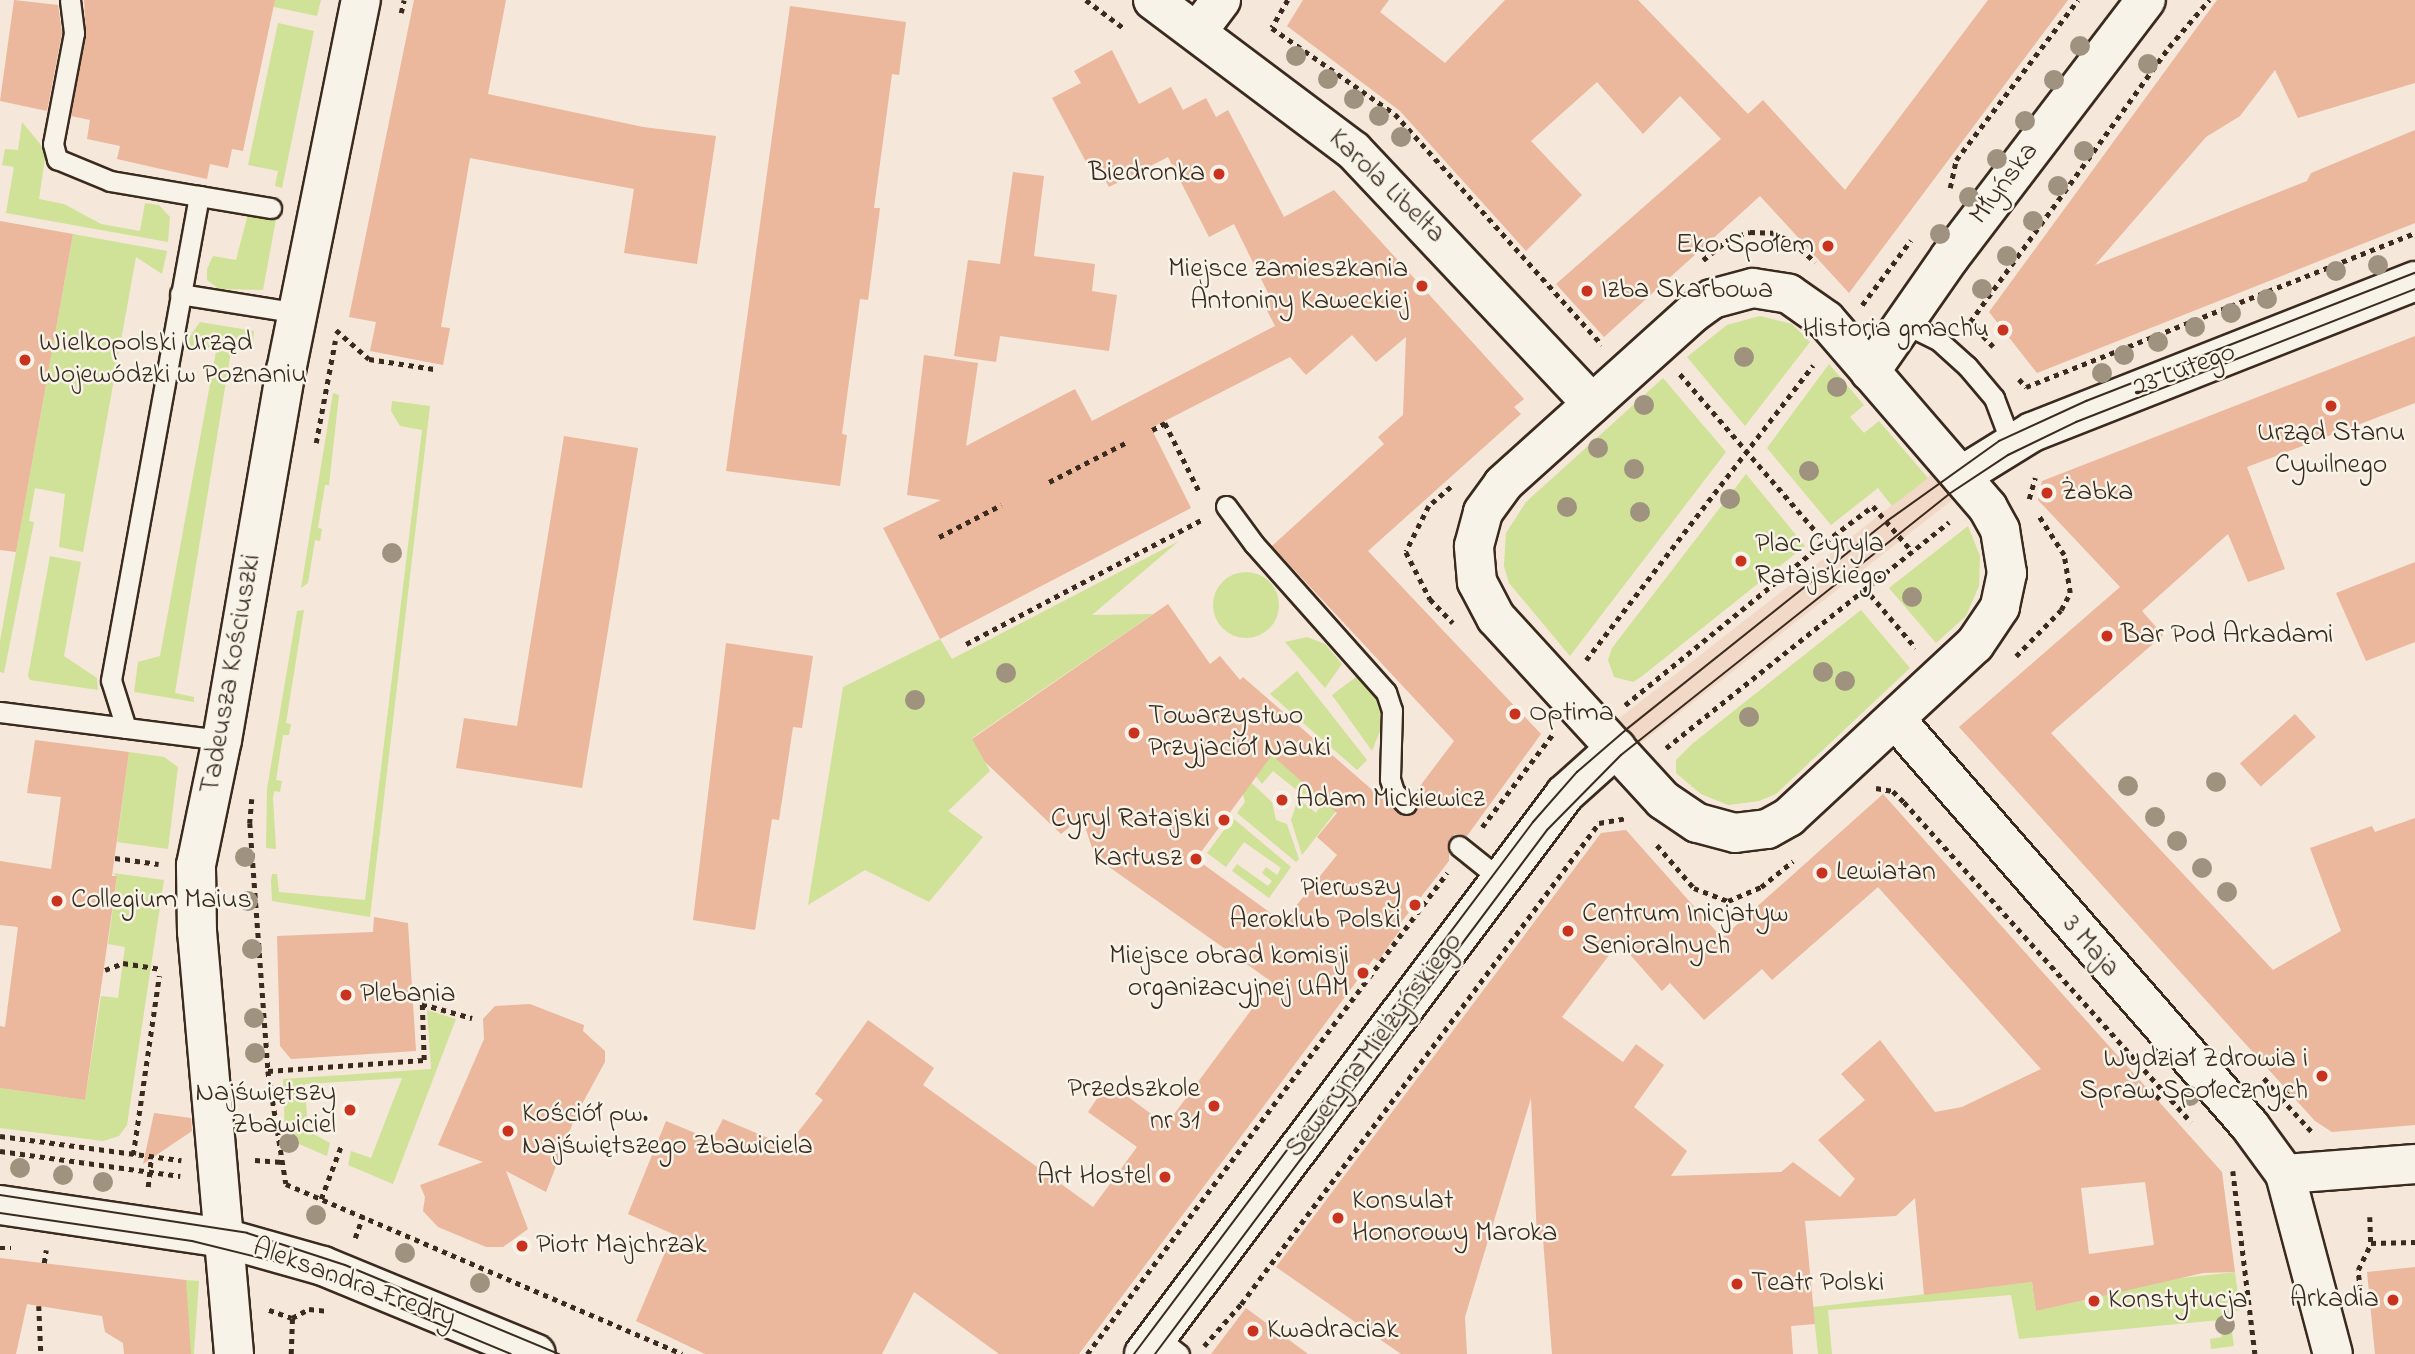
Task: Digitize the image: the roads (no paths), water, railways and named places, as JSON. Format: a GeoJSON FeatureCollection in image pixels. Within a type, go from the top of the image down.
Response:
{"type":"FeatureCollection","features":[{"type":"Feature","properties":{"kind":"street","name":"Tadeusza Kościuszki"},"geometry":{"type":"LineString","coordinates":[[234,1354],[224,1238],[205,1167],[196,865],[222,740],[299,313],[361,0]]}},
{"type":"Feature","properties":{"kind":"street","name":"Karola Libelta"},"geometry":{"type":"LineString","coordinates":[[1153,0],[1386,180],[1592,404]]}},
{"type":"Feature","properties":{"kind":"street"},"geometry":{"type":"LineString","coordinates":[[1197,32],[1221,0]]}},
{"type":"Feature","properties":{"kind":"street","name":"Młyńska"},"geometry":{"type":"LineString","coordinates":[[1871,372],[1903,323],[2146,0]]}},
{"type":"Feature","properties":{"kind":"street","name":"23 Lutego"},"geometry":{"type":"LineString","coordinates":[[1961,476],[2011,443],[2089,408],[2415,281]]}},
{"type":"Feature","properties":{"kind":"street"},"geometry":{"type":"LineString","coordinates":[[1753,288],[1789,294],[1814,308],[1871,372],[1961,476],[2000,530],[2006,558],[2004,596],[1984,635],[1789,817],[1767,829],[1735,833],[1710,828],[1673,809],[1654,790],[1615,731],[1562,690],[1487,606],[1477,582],[1474,546],[1479,523],[1495,493],[1702,306],[1753,288]]}},
{"type":"Feature","properties":{"kind":"street","name":"3 Maja"},"geometry":{"type":"LineString","coordinates":[[1895,719],[2242,1116],[2286,1174]]}},
{"type":"Feature","properties":{"kind":"street","name":"Seweryna Mielżyńskiego"},"geometry":{"type":"LineString","coordinates":[[1160,1348],[1500,879],[1615,731]]}},
{"type":"Feature","properties":{"kind":"street"},"geometry":{"type":"LineString","coordinates":[[2333,1354],[2286,1174],[2415,1164]]}},
{"type":"Feature","properties":{"kind":"street","name":"Aleksandra Fredry"},"geometry":{"type":"LineString","coordinates":[[0,1205],[224,1238],[323,1266],[536,1354]]}},
{"type":"Feature","properties":{"kind":"lane"},"geometry":{"type":"LineString","coordinates":[[70,0],[74,33],[53,144],[57,159],[110,181],[271,208]]}},
{"type":"Feature","properties":{"kind":"lane"},"geometry":{"type":"LineString","coordinates":[[126,728],[111,680],[199,196]]}},
{"type":"Feature","properties":{"kind":"lane"},"geometry":{"type":"LineString","coordinates":[[180,294],[299,313]]}},
{"type":"Feature","properties":{"kind":"lane"},"geometry":{"type":"LineString","coordinates":[[1903,323],[1938,340],[1967,366],[1994,398],[2011,443]]}},
{"type":"Feature","properties":{"kind":"lane"},"geometry":{"type":"LineString","coordinates":[[1219,510],[1254,544],[1386,692],[1392,709],[1390,779],[1394,792],[1406,804]]}},
{"type":"Feature","properties":{"kind":"lane"},"geometry":{"type":"LineString","coordinates":[[0,712],[222,740]]}},
{"type":"Feature","properties":{"kind":"lane"},"geometry":{"type":"LineString","coordinates":[[1459,846],[1500,879]]}},
{"type":"Feature","properties":{"kind":"tram line"},"geometry":{"type":"LineString","coordinates":[[1134,1354],[1533,822],[1577,772],[1628,728],[1887,521],[1999,441],[2086,401],[2415,273]]}},
{"type":"Feature","properties":{"kind":"tram line"},"geometry":{"type":"LineString","coordinates":[[1155,1354],[1547,830],[1621,755],[1949,494],[2008,455],[2076,422],[2415,289]]}},
{"type":"Feature","properties":{"kind":"tram line"},"geometry":{"type":"LineString","coordinates":[[0,1195],[247,1233],[345,1265],[559,1354]]}},
{"type":"Feature","properties":{"kind":"tram line"},"geometry":{"type":"LineString","coordinates":[[0,1213],[192,1241],[277,1262],[338,1282],[511,1354]]}},
{"type":"Feature","properties":{"kind":"place","name":"Biedronka"},"geometry":{"type":"Point","coordinates":[1219,174]}},
{"type":"Feature","properties":{"kind":"place","name":"Eko Społem"},"geometry":{"type":"Point","coordinates":[1828,246]}},
{"type":"Feature","properties":{"kind":"place","name":"Miejsce zamieszkania Antoniny Kaweckiej"},"geometry":{"type":"Point","coordinates":[1422,286]}},
{"type":"Feature","properties":{"kind":"place","name":"Izba Skarbowa"},"geometry":{"type":"Point","coordinates":[1587,291]}},
{"type":"Feature","properties":{"kind":"place","name":"Historia gmachu"},"geometry":{"type":"Point","coordinates":[2003,330]}},
{"type":"Feature","properties":{"kind":"place","name":"Wielkopolski Urząd Wojewódzki w Poznaniu"},"geometry":{"type":"Point","coordinates":[25,360]}},
{"type":"Feature","properties":{"kind":"place","name":"Urząd Stanu Cywilnego"},"geometry":{"type":"Point","coordinates":[2331,406]}},
{"type":"Feature","properties":{"kind":"place","name":"Żabka"},"geometry":{"type":"Point","coordinates":[2047,493]}},
{"type":"Feature","properties":{"kind":"place","name":"Plac Cyryla Ratajskiego"},"geometry":{"type":"Point","coordinates":[1741,561]}},
{"type":"Feature","properties":{"kind":"place","name":"Bar Pod Arkadami"},"geometry":{"type":"Point","coordinates":[2107,636]}},
{"type":"Feature","properties":{"kind":"place","name":"Optima"},"geometry":{"type":"Point","coordinates":[1515,714]}},
{"type":"Feature","properties":{"kind":"place","name":"Towarzystwo Przyjaciół Nauki"},"geometry":{"type":"Point","coordinates":[1134,733]}},
{"type":"Feature","properties":{"kind":"place","name":"Adam Mickiewicz"},"geometry":{"type":"Point","coordinates":[1282,800]}},
{"type":"Feature","properties":{"kind":"place","name":"Cyryl Ratajski"},"geometry":{"type":"Point","coordinates":[1224,820]}},
{"type":"Feature","properties":{"kind":"place","name":"Kartusz"},"geometry":{"type":"Point","coordinates":[1196,859]}},
{"type":"Feature","properties":{"kind":"place","name":"Lewiatan"},"geometry":{"type":"Point","coordinates":[1822,873]}},
{"type":"Feature","properties":{"kind":"place","name":"Collegium Maius"},"geometry":{"type":"Point","coordinates":[57,901]}},
{"type":"Feature","properties":{"kind":"place","name":"Pierwszy Aeroklub Polski"},"geometry":{"type":"Point","coordinates":[1415,905]}},
{"type":"Feature","properties":{"kind":"place","name":"Centrum Inicjatyw Senioralnych"},"geometry":{"type":"Point","coordinates":[1568,931]}},
{"type":"Feature","properties":{"kind":"place","name":"Miejsce obrad komisji organizacyjnej UAM"},"geometry":{"type":"Point","coordinates":[1363,973]}},
{"type":"Feature","properties":{"kind":"place","name":"Plebania"},"geometry":{"type":"Point","coordinates":[346,995]}},
{"type":"Feature","properties":{"kind":"place","name":"Wydział Zdrowia i Spraw Społecznych"},"geometry":{"type":"Point","coordinates":[2322,1076]}},
{"type":"Feature","properties":{"kind":"place","name":"Przedszkole nr 31"},"geometry":{"type":"Point","coordinates":[1214,1106]}},
{"type":"Feature","properties":{"kind":"place","name":"Najświętszy Zbawiciel"},"geometry":{"type":"Point","coordinates":[350,1110]}},
{"type":"Feature","properties":{"kind":"place","name":"Kościół pw. Najświętszego Zbawiciela"},"geometry":{"type":"Point","coordinates":[508,1131]}},
{"type":"Feature","properties":{"kind":"place","name":"Art Hostel"},"geometry":{"type":"Point","coordinates":[1165,1177]}},
{"type":"Feature","properties":{"kind":"place","name":"Konsulat Honorowy Maroka"},"geometry":{"type":"Point","coordinates":[1338,1218]}},
{"type":"Feature","properties":{"kind":"place","name":"Piotr Majchrzak"},"geometry":{"type":"Point","coordinates":[522,1246]}},
{"type":"Feature","properties":{"kind":"place","name":"Teatr Polski"},"geometry":{"type":"Point","coordinates":[1737,1284]}},
{"type":"Feature","properties":{"kind":"place","name":"Arkadia"},"geometry":{"type":"Point","coordinates":[2393,1300]}},
{"type":"Feature","properties":{"kind":"place","name":"Konstytucja"},"geometry":{"type":"Point","coordinates":[2094,1301]}},
{"type":"Feature","properties":{"kind":"place","name":"Kwadraciak"},"geometry":{"type":"Point","coordinates":[1253,1331]}}]}
